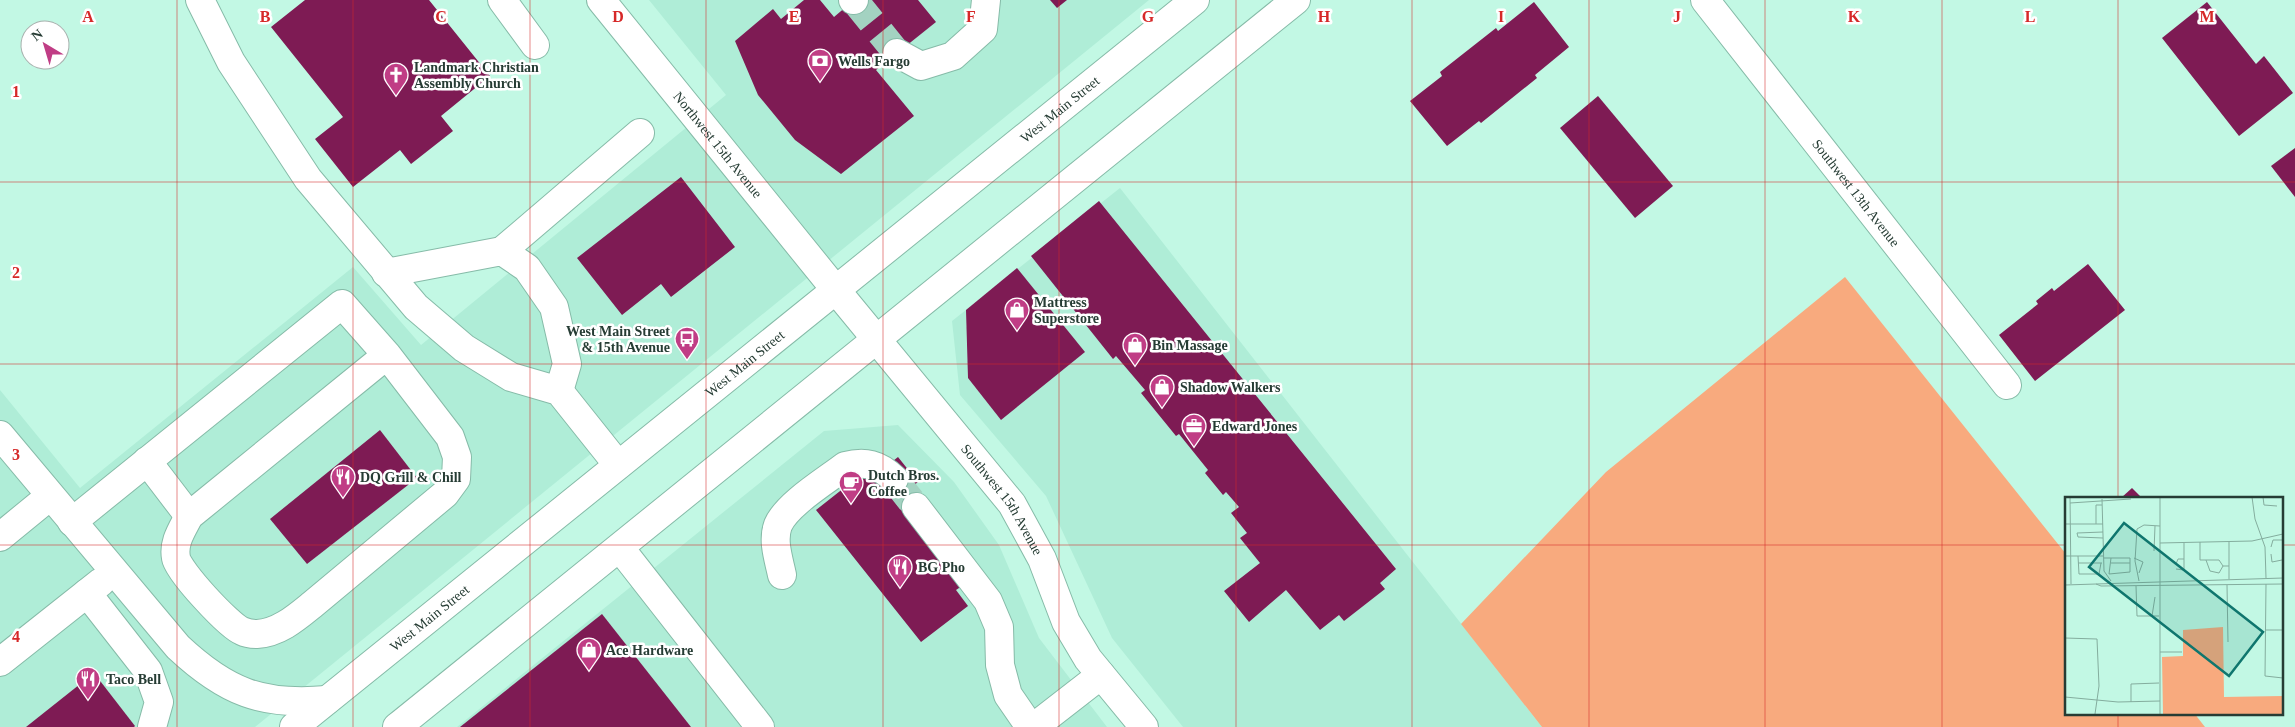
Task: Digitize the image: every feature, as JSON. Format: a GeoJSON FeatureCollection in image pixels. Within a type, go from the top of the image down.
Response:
{"type":"FeatureCollection","features":[{"type":"Feature","properties":{"kind":"main road"},"geometry":{"type":"LineString","coordinates":[[200,0],[231,62],[308,179],[416,307],[464,348],[511,377],[559,391],[618,465]]}},
{"type":"Feature","properties":{"kind":"main road"},"geometry":{"type":"LineString","coordinates":[[502,0],[535,45]]}},
{"type":"Feature","properties":{"kind":"main road","name":"Northwest 15th Avenue"},"geometry":{"type":"LineString","coordinates":[[601,0],[835,289]]}},
{"type":"Feature","properties":{"kind":"main road"},"geometry":{"type":"LineString","coordinates":[[897,53],[921,66],[954,56],[983,29],[986,0]]}},
{"type":"Feature","properties":{"kind":"main road","name":"West Main Street"},"geometry":{"type":"LineString","coordinates":[[294,727],[1195,0]]}},
{"type":"Feature","properties":{"kind":"main road"},"geometry":{"type":"LineString","coordinates":[[397,727],[620,548],[875,338],[1296,0]]}},
{"type":"Feature","properties":{"kind":"main road","name":"Southwest 13th Avenue"},"geometry":{"type":"LineString","coordinates":[[1705,0],[2007,385]]}},
{"type":"Feature","properties":{"kind":"main road"},"geometry":{"type":"LineString","coordinates":[[386,273],[502,251],[640,133]]}},
{"type":"Feature","properties":{"kind":"main road"},"geometry":{"type":"LineString","coordinates":[[502,251],[527,268],[554,307],[568,364],[559,391]]}},
{"type":"Feature","properties":{"kind":"main road","name":"Southwest 15th Avenue"},"geometry":{"type":"LineString","coordinates":[[835,289],[1012,504],[1042,558],[1066,622],[1088,659],[1144,727]]}},
{"type":"Feature","properties":{"kind":"main road"},"geometry":{"type":"LineString","coordinates":[[72,522],[342,304],[387,355],[450,436],[457,457],[456,479],[445,494],[313,604],[291,621],[273,631],[256,634],[242,632],[230,623],[190,580],[176,560],[175,542],[189,516],[387,355]]}},
{"type":"Feature","properties":{"kind":"main road"},"geometry":{"type":"LineString","coordinates":[[0,435],[178,647],[195,664],[214,678],[240,692],[294,703],[327,700]]}},
{"type":"Feature","properties":{"kind":"main road"},"geometry":{"type":"LineString","coordinates":[[146,461],[189,516]]}},
{"type":"Feature","properties":{"kind":"main road"},"geometry":{"type":"LineString","coordinates":[[782,576],[776,548],[778,527],[786,513],[845,466],[857,463],[870,463],[882,468],[894,479]]}},
{"type":"Feature","properties":{"kind":"main road"},"geometry":{"type":"LineString","coordinates":[[0,537],[50,496]]}},
{"type":"Feature","properties":{"kind":"main road"},"geometry":{"type":"LineString","coordinates":[[916,507],[988,601],[999,626],[1000,665],[1008,695],[1030,727]]}},
{"type":"Feature","properties":{"kind":"main road"},"geometry":{"type":"LineString","coordinates":[[620,548],[760,727]]}},
{"type":"Feature","properties":{"kind":"main road"},"geometry":{"type":"LineString","coordinates":[[0,662],[115,571]]}},
{"type":"Feature","properties":{"kind":"main road"},"geometry":{"type":"LineString","coordinates":[[87,593],[148,671],[159,702],[152,727]]}},
{"type":"Feature","properties":{"kind":"main road"},"geometry":{"type":"LineString","coordinates":[[1034,727],[1102,675]]}},
{"type":"Feature","properties":{"kind":"shaded area"},"geometry":{"type":"Polygon","coordinates":[[[649,0],[1149,0],[255,727],[0,727],[0,390],[80,488],[353,267],[421,345],[726,95],[649,0]]]}},
{"type":"Feature","properties":{"kind":"shaded area"},"geometry":{"type":"Polygon","coordinates":[[[1120,188],[1542,727],[1183,727],[1112,638],[1046,496],[960,395],[952,321],[1120,188]]]}},
{"type":"Feature","properties":{"kind":"shaded area"},"geometry":{"type":"Polygon","coordinates":[[[1845,277],[2065,553],[2065,714],[2195,714],[2205,727],[1542,727],[1461,624],[1606,472],[1845,277]]]}},
{"type":"Feature","properties":{"kind":"shaded area"},"geometry":{"type":"Polygon","coordinates":[[[898,425],[954,482],[999,545],[1039,638],[1107,727],[457,727],[824,431],[898,425]]]}},
{"type":"Feature","properties":{"kind":"building","name":"Landmark Christian Assembly Church"},"geometry":{"type":"Polygon","coordinates":[[[305,0],[429,0],[490,76],[441,116],[453,131],[411,164],[400,150],[353,187],[315,139],[343,117],[271,27],[305,0]]]}},
{"type":"Feature","properties":{"kind":"building","name":"Wells Fargo"},"geometry":{"type":"Polygon","coordinates":[[[804,0],[820,0],[834,17],[854,0],[918,0],[936,22],[876,70],[914,116],[841,174],[795,140],[758,95],[735,41],[773,9],[781,19],[804,0]]]}},
{"type":"Feature","properties":{"kind":"building"},"geometry":{"type":"Polygon","coordinates":[[[1050,0],[1067,0],[1057,8],[1050,0]]]}},
{"type":"Feature","properties":{"kind":"building"},"geometry":{"type":"Polygon","coordinates":[[[1534,2],[1569,47],[1535,75],[1537,78],[1481,123],[1479,121],[1447,146],[1410,101],[1442,76],[1440,72],[1496,28],[1498,31],[1534,2]]]}},
{"type":"Feature","properties":{"kind":"building"},"geometry":{"type":"Polygon","coordinates":[[[2207,2],[2256,64],[2264,56],[2293,93],[2239,136],[2162,38],[2207,2]]]}},
{"type":"Feature","properties":{"kind":"building"},"geometry":{"type":"Polygon","coordinates":[[[1598,96],[1673,186],[1635,218],[1560,128],[1598,96]]]}},
{"type":"Feature","properties":{"kind":"building"},"geometry":{"type":"Polygon","coordinates":[[[2295,148],[2295,197],[2271,166],[2295,148]]]}},
{"type":"Feature","properties":{"kind":"building"},"geometry":{"type":"Polygon","coordinates":[[[681,177],[735,247],[671,297],[661,284],[622,315],[577,258],[681,177]]]}},
{"type":"Feature","properties":{"kind":"building"},"geometry":{"type":"Polygon","coordinates":[[[1099,201],[1396,569],[1380,583],[1385,589],[1344,621],[1339,615],[1320,630],[1286,590],[1249,622],[1224,591],[1260,563],[1240,538],[1247,533],[1231,513],[1239,507],[1226,492],[1223,495],[1205,473],[1208,470],[1179,434],[1176,436],[1141,393],[1145,390],[1116,356],[1113,359],[1031,256],[1099,201]]]}},
{"type":"Feature","properties":{"kind":"building"},"geometry":{"type":"Polygon","coordinates":[[[2088,264],[2125,310],[2035,381],[1999,335],[2038,304],[2036,301],[2052,288],[2054,291],[2088,264]]]}},
{"type":"Feature","properties":{"kind":"building","name":"Mattress Superstore"},"geometry":{"type":"Polygon","coordinates":[[[1017,268],[1085,352],[1001,420],[968,378],[966,310],[1017,268]]]}},
{"type":"Feature","properties":{"kind":"building","name":"DQ Grill & Chill"},"geometry":{"type":"Polygon","coordinates":[[[380,430],[417,478],[307,564],[270,519],[380,430]]]}},
{"type":"Feature","properties":{"kind":"building"},"geometry":{"type":"Polygon","coordinates":[[[898,457],[918,482],[894,501],[962,586],[956,590],[968,606],[921,642],[816,510],[868,469],[874,476],[898,457]]]}},
{"type":"Feature","properties":{"kind":"building"},"geometry":{"type":"Polygon","coordinates":[[[2132,488],[2141,497],[2122,497],[2132,488]]]}},
{"type":"Feature","properties":{"kind":"building","name":"Ace Hardware"},"geometry":{"type":"Polygon","coordinates":[[[602,614],[691,727],[460,727],[602,614]]]}},
{"type":"Feature","properties":{"kind":"building","name":"Taco Bell"},"geometry":{"type":"Polygon","coordinates":[[[94,673],[134,727],[26,727],[94,673]]]}},
{"type":"Feature","properties":{"kind":"tunnel"},"geometry":{"type":"LineString","coordinates":[[854,0],[897,53]]}},
{"type":"Feature","properties":{"kind":"tunnel"},"geometry":{"type":"LineString","coordinates":[[894,479],[916,507]]}},
{"type":"Feature","properties":{"kind":"place","name":"Wells Fargo"},"geometry":{"type":"Point","coordinates":[820,82]}},
{"type":"Feature","properties":{"kind":"place","name":"Landmark Christian Assembly Church"},"geometry":{"type":"Point","coordinates":[396,96]}},
{"type":"Feature","properties":{"kind":"place","name":"Mattress Superstore"},"geometry":{"type":"Point","coordinates":[1017,331]}},
{"type":"Feature","properties":{"kind":"place","name":"West Main Street & 15th Avenue"},"geometry":{"type":"Point","coordinates":[687,360]}},
{"type":"Feature","properties":{"kind":"place","name":"Bin Massage"},"geometry":{"type":"Point","coordinates":[1135,366]}},
{"type":"Feature","properties":{"kind":"place","name":"Shadow Walkers"},"geometry":{"type":"Point","coordinates":[1162,408]}},
{"type":"Feature","properties":{"kind":"place","name":"Edward Jones"},"geometry":{"type":"Point","coordinates":[1194,447]}},
{"type":"Feature","properties":{"kind":"place","name":"DQ Grill & Chill"},"geometry":{"type":"Point","coordinates":[343,498]}},
{"type":"Feature","properties":{"kind":"place","name":"Dutch Bros. Coffee"},"geometry":{"type":"Point","coordinates":[851,504]}},
{"type":"Feature","properties":{"kind":"place","name":"BG Pho"},"geometry":{"type":"Point","coordinates":[900,588]}},
{"type":"Feature","properties":{"kind":"place","name":"Ace Hardware"},"geometry":{"type":"Point","coordinates":[589,671]}},
{"type":"Feature","properties":{"kind":"place","name":"Taco Bell"},"geometry":{"type":"Point","coordinates":[88,700]}}]}
